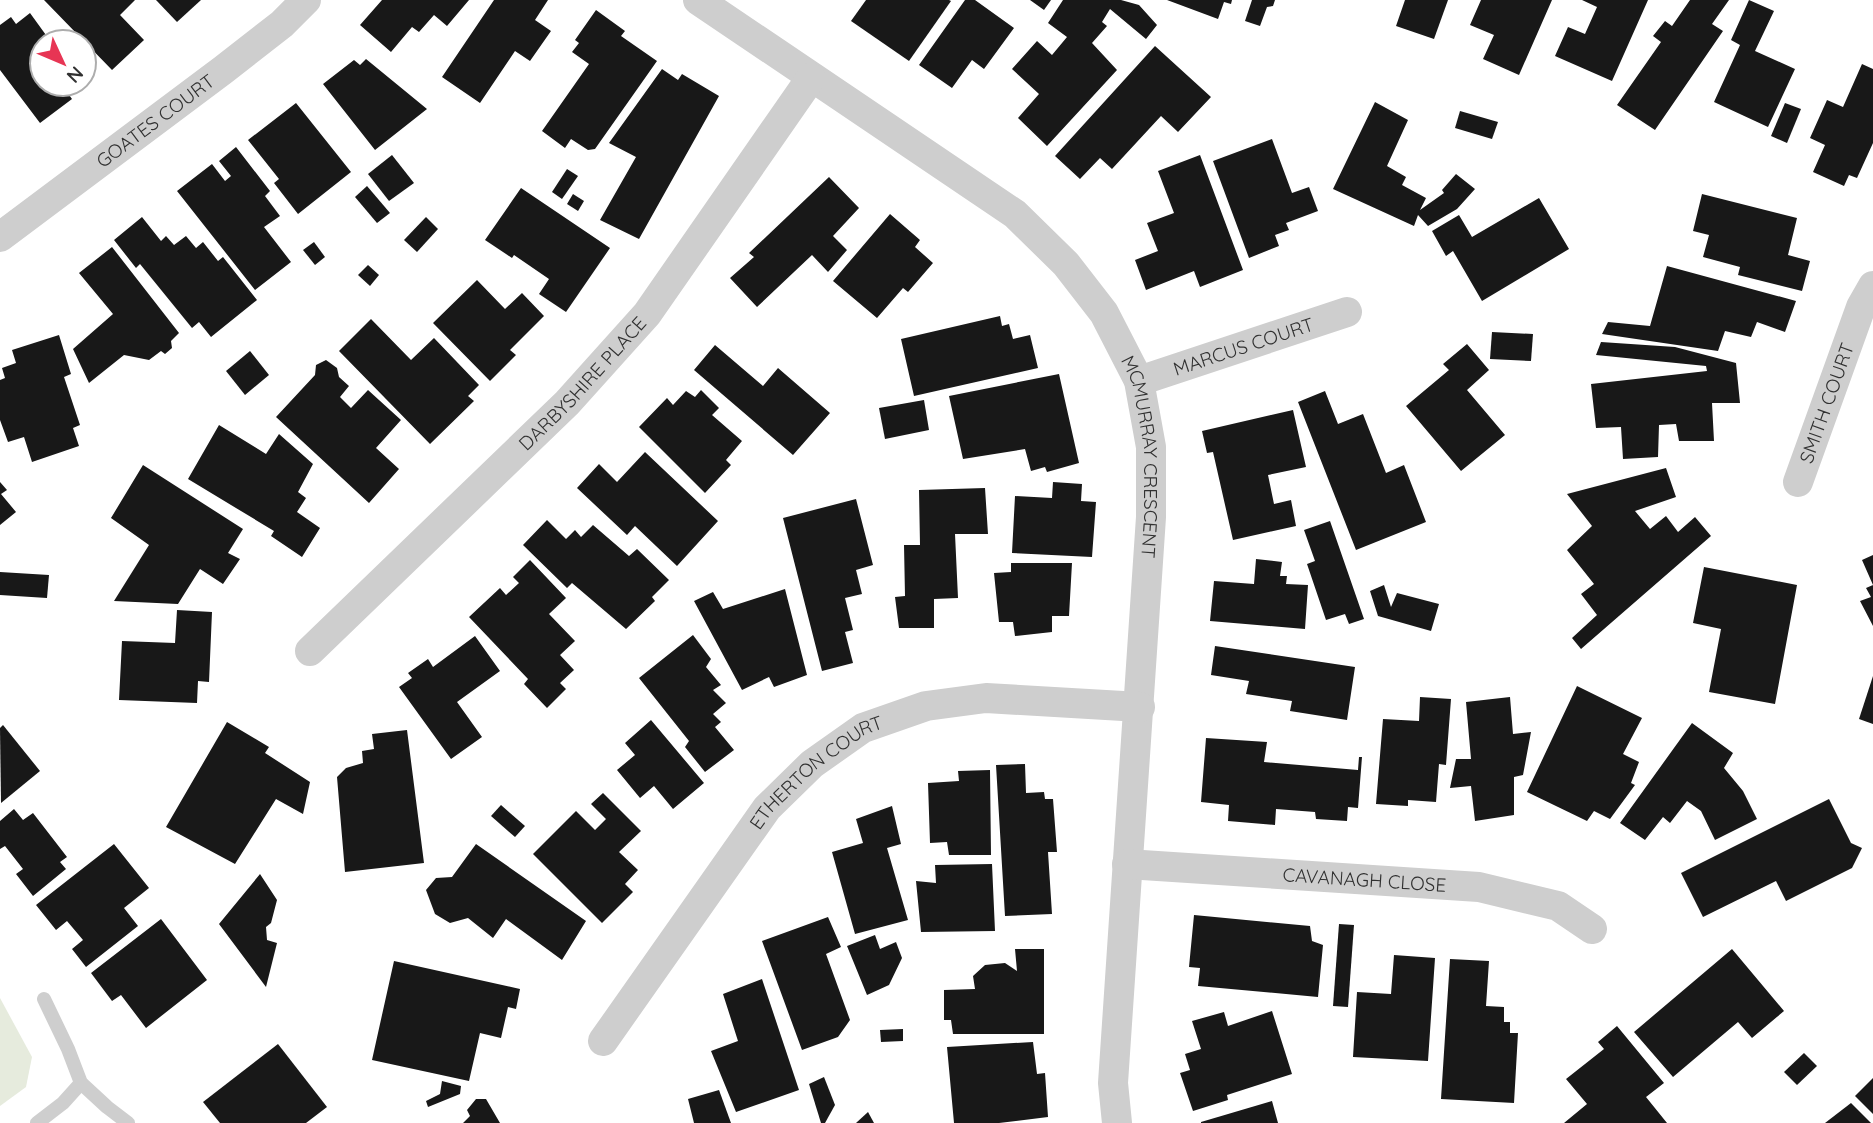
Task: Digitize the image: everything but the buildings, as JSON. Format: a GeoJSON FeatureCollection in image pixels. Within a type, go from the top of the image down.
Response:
{"type":"FeatureCollection","features":[{"type":"Feature","properties":{"kind":"street","name":"GOATES COURT"},"geometry":{"type":"LineString","coordinates":[[0,237],[282,24],[306,0]]}},
{"type":"Feature","properties":{"kind":"street","name":"MCMURRAY CRESCENT"},"geometry":{"type":"LineString","coordinates":[[698,0],[1015,214],[1066,264],[1104,313],[1139,381],[1151,447],[1151,505],[1140,707],[1113,1083],[1117,1123]]}},
{"type":"Feature","properties":{"kind":"street","name":"DARBYSHIRE PLACE"},"geometry":{"type":"LineString","coordinates":[[310,651],[567,403],[646,314],[811,78]]}},
{"type":"Feature","properties":{"kind":"street","name":"SMITH COURT"},"geometry":{"type":"LineString","coordinates":[[1798,482],[1861,307],[1873,286]]}},
{"type":"Feature","properties":{"kind":"street","name":"MARCUS COURT"},"geometry":{"type":"LineString","coordinates":[[1139,381],[1347,312]]}},
{"type":"Feature","properties":{"kind":"street","name":"ETHERTON COURT"},"geometry":{"type":"LineString","coordinates":[[603,1041],[767,808],[812,764],[863,728],[926,706],[986,698],[1140,707]]}},
{"type":"Feature","properties":{"kind":"street","name":"CAVANAGH CLOSE"},"geometry":{"type":"LineString","coordinates":[[1127,864],[1479,887],[1558,906],[1592,929]]}},
{"type":"Feature","properties":{"kind":"lane"},"geometry":{"type":"LineString","coordinates":[[44,999],[81,1083],[128,1123]]}},
{"type":"Feature","properties":{"kind":"lane"},"geometry":{"type":"LineString","coordinates":[[37,1123],[63,1103],[81,1083]]}},
{"type":"Feature","properties":{"kind":"shaded area"},"geometry":{"type":"Polygon","coordinates":[[[0,998],[32,1057],[26,1087],[0,1106],[0,998]]]}}]}
